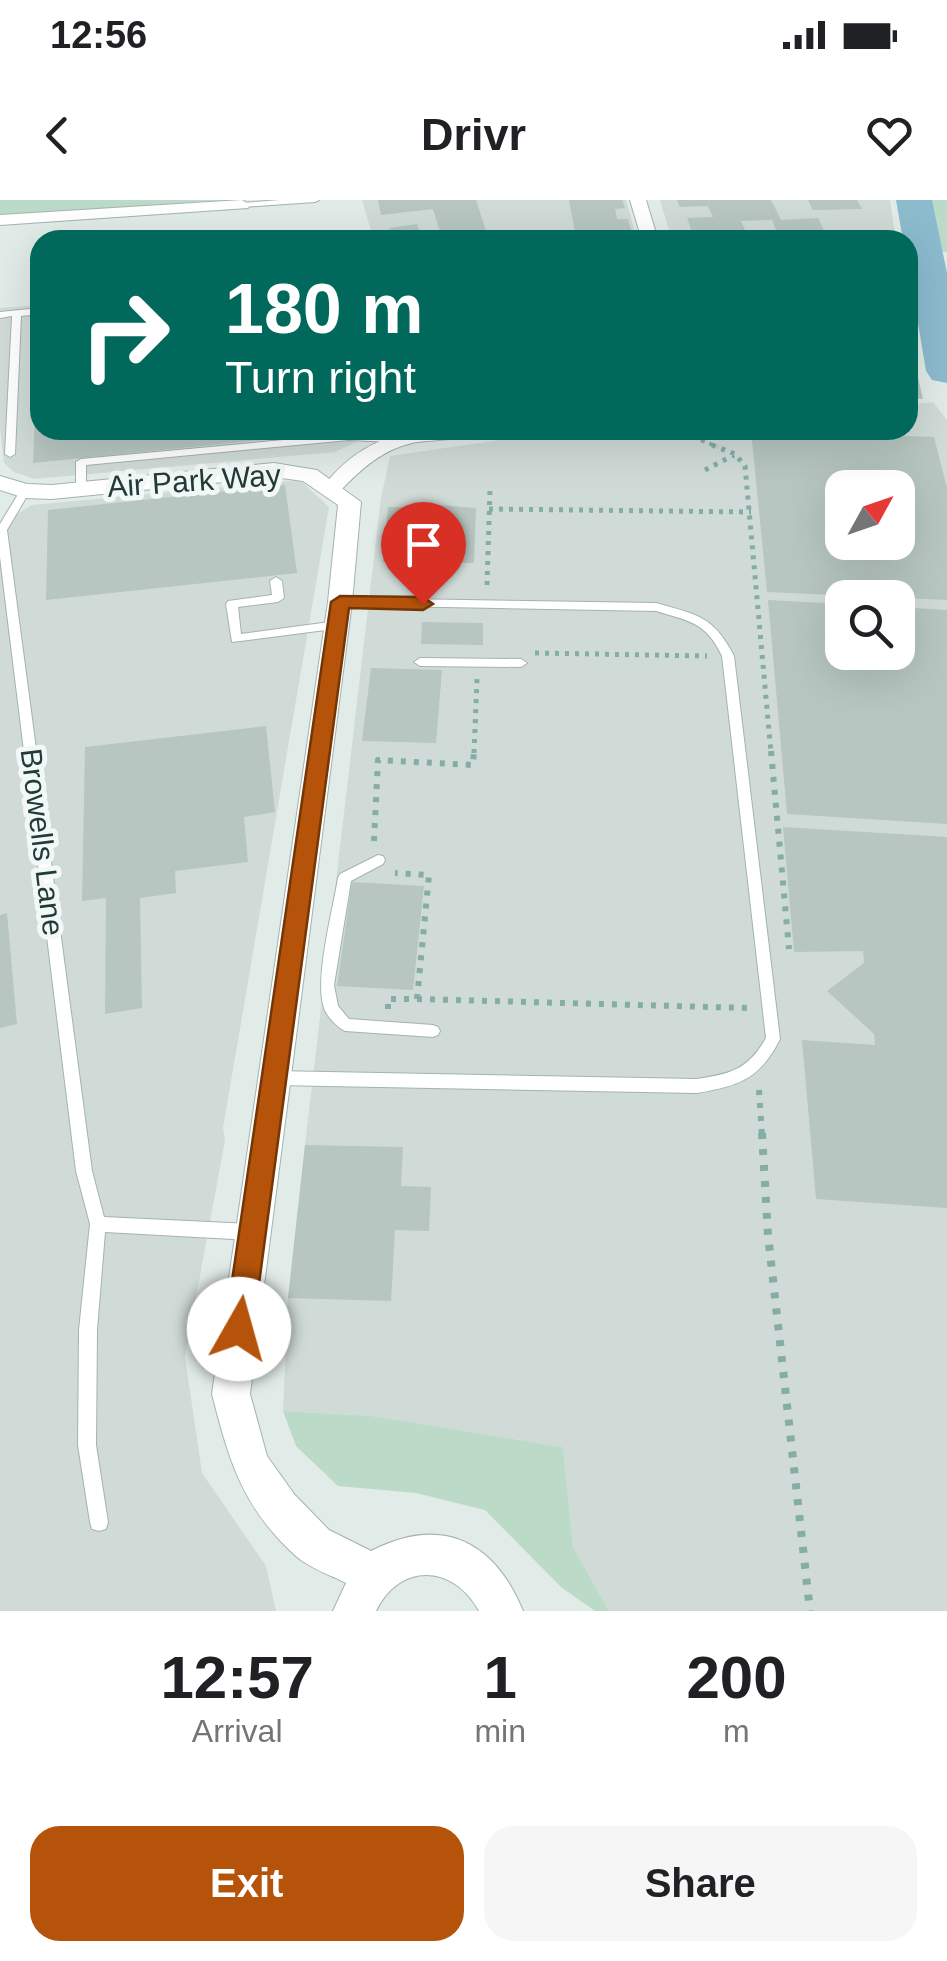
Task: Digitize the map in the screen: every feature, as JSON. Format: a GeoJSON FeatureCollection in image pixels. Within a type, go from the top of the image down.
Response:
{"type":"FeatureCollection","features":[{"type":"Feature","properties":{"kind":"street"},"geometry":{"type":"LineString","coordinates":[[638,200],[647,230]]}},
{"type":"Feature","properties":{"kind":"street"},"geometry":{"type":"LineString","coordinates":[[0,220],[242,205]]}},
{"type":"Feature","properties":{"kind":"street"},"geometry":{"type":"LineString","coordinates":[[389,440],[333,487],[350,502],[338,613],[231,1394],[250,1466],[280,1508],[364,1593],[394,1560],[416,1553],[439,1552],[480,1572],[502,1611]]}},
{"type":"Feature","properties":{"kind":"street","name":"Air Park Way"},"geometry":{"type":"LineString","coordinates":[[25,492],[274,470],[310,474],[333,487]]}},
{"type":"Feature","properties":{"kind":"street"},"geometry":{"type":"LineString","coordinates":[[0,483],[25,492]]}},
{"type":"Feature","properties":{"kind":"lane"},"geometry":{"type":"LineString","coordinates":[[242,205],[315,200]]}},
{"type":"Feature","properties":{"kind":"lane"},"geometry":{"type":"LineString","coordinates":[[0,315],[30,313]]}},
{"type":"Feature","properties":{"kind":"lane"},"geometry":{"type":"LineString","coordinates":[[10,454],[17,314]]}},
{"type":"Feature","properties":{"kind":"lane"},"geometry":{"type":"LineString","coordinates":[[81,489],[81,462],[317,440]]}},
{"type":"Feature","properties":{"kind":"lane","name":"Browells Lane"},"geometry":{"type":"LineString","coordinates":[[25,492],[2,530],[84,1171],[98,1224]]}},
{"type":"Feature","properties":{"kind":"lane"},"geometry":{"type":"LineString","coordinates":[[274,1078],[714,1084],[733,1081],[760,1064],[773,1039],[728,656],[718,632],[696,618],[656,606],[338,613],[236,640],[232,604],[278,598],[276,581]]}},
{"type":"Feature","properties":{"kind":"lane"},"geometry":{"type":"LineString","coordinates":[[420,662],[521,657]]}},
{"type":"Feature","properties":{"kind":"lane"},"geometry":{"type":"LineString","coordinates":[[376,861],[346,878],[327,985],[331,1008],[346,1025],[433,1032]]}},
{"type":"Feature","properties":{"kind":"lane"},"geometry":{"type":"LineString","coordinates":[[99,1522],[86,1445],[88,1330],[98,1224],[251,1232]]}},
{"type":"Feature","properties":{"kind":"path"},"geometry":{"type":"LineString","coordinates":[[705,470],[735,454]]}},
{"type":"Feature","properties":{"kind":"path"},"geometry":{"type":"LineString","coordinates":[[487,596],[490,490]]}},
{"type":"Feature","properties":{"kind":"path"},"geometry":{"type":"LineString","coordinates":[[490,509],[751,512]]}},
{"type":"Feature","properties":{"kind":"path"},"geometry":{"type":"LineString","coordinates":[[521,657],[764,657]]}},
{"type":"Feature","properties":{"kind":"path"},"geometry":{"type":"LineString","coordinates":[[418,999],[429,875],[373,872],[378,760],[473,765],[478,673]]}},
{"type":"Feature","properties":{"kind":"path"},"geometry":{"type":"LineString","coordinates":[[387,1030],[388,999],[769,1008]]}},
{"type":"Feature","properties":{"kind":"path"},"geometry":{"type":"LineString","coordinates":[[758,1088],[768,1235],[810,1611]]}},
{"type":"Feature","properties":{"kind":"shaded area"},"geometry":{"type":"Polygon","coordinates":[[[362,200],[626,200],[634,230],[371,230],[362,200]]]}},
{"type":"Feature","properties":{"kind":"shaded area"},"geometry":{"type":"Polygon","coordinates":[[[660,200],[890,200],[894,230],[669,230],[660,200]]]}},
{"type":"Feature","properties":{"kind":"shaded area"},"geometry":{"type":"Polygon","coordinates":[[[30,306],[30,440],[361,440],[335,452],[34,479],[14,472],[4,463],[0,428],[0,308],[30,306]]]}},
{"type":"Feature","properties":{"kind":"shaded area"},"geometry":{"type":"Polygon","coordinates":[[[933,402],[947,420],[947,1611],[609,1611],[573,1547],[563,1447],[372,1416],[283,1411],[288,1298],[381,498],[390,456],[500,440],[918,440],[918,404],[933,402]]]}},
{"type":"Feature","properties":{"kind":"shaded area"},"geometry":{"type":"Polygon","coordinates":[[[302,482],[329,507],[223,1128],[225,1140],[185,1357],[202,1473],[266,1566],[276,1611],[0,1611],[0,524],[32,505],[302,482]]]}},
{"type":"Feature","properties":{"kind":"green space"},"geometry":{"type":"Polygon","coordinates":[[[0,200],[225,200],[0,215],[0,200]]]}},
{"type":"Feature","properties":{"kind":"green space"},"geometry":{"type":"Polygon","coordinates":[[[918,200],[947,200],[947,252],[929,251],[918,200]]]}},
{"type":"Feature","properties":{"kind":"green space"},"geometry":{"type":"Polygon","coordinates":[[[283,1411],[372,1416],[563,1447],[573,1547],[609,1611],[595,1611],[561,1587],[485,1510],[416,1493],[338,1486],[296,1446],[283,1411]]]}},
{"type":"Feature","properties":{"kind":"building"},"geometry":{"type":"Polygon","coordinates":[[[378,200],[476,200],[486,230],[439,230],[433,209],[381,215],[378,200]]]}},
{"type":"Feature","properties":{"kind":"building"},"geometry":{"type":"Polygon","coordinates":[[[569,200],[622,200],[625,208],[615,209],[617,219],[628,219],[631,230],[575,230],[569,200]]]}},
{"type":"Feature","properties":{"kind":"building"},"geometry":{"type":"Polygon","coordinates":[[[677,200],[771,200],[781,220],[818,218],[824,230],[776,230],[772,220],[741,221],[745,230],[691,230],[687,218],[713,217],[708,206],[680,207],[677,200]]]}},
{"type":"Feature","properties":{"kind":"building"},"geometry":{"type":"Polygon","coordinates":[[[808,200],[857,200],[862,209],[813,210],[808,200]]]}},
{"type":"Feature","properties":{"kind":"building"},"geometry":{"type":"Polygon","coordinates":[[[417,224],[419,230],[389,228],[417,224]]]}},
{"type":"Feature","properties":{"kind":"building"},"geometry":{"type":"Polygon","coordinates":[[[934,437],[947,488],[947,600],[915,599],[915,580],[825,580],[825,595],[767,592],[752,440],[934,437]]]}},
{"type":"Feature","properties":{"kind":"building"},"geometry":{"type":"Polygon","coordinates":[[[34,440],[261,440],[33,463],[34,440]]]}},
{"type":"Feature","properties":{"kind":"building"},"geometry":{"type":"Polygon","coordinates":[[[285,485],[297,573],[46,600],[48,510],[285,485]]]}},
{"type":"Feature","properties":{"kind":"building"},"geometry":{"type":"Polygon","coordinates":[[[414,503],[476,508],[474,563],[383,562],[388,507],[413,507],[414,503]]]}},
{"type":"Feature","properties":{"kind":"building"},"geometry":{"type":"Polygon","coordinates":[[[768,600],[825,603],[825,670],[915,670],[915,608],[947,610],[947,824],[787,814],[768,600]]]}},
{"type":"Feature","properties":{"kind":"building"},"geometry":{"type":"Polygon","coordinates":[[[422,622],[483,623],[483,645],[421,644],[422,622]]]}},
{"type":"Feature","properties":{"kind":"building"},"geometry":{"type":"Polygon","coordinates":[[[371,668],[442,670],[436,743],[362,741],[371,668]]]}},
{"type":"Feature","properties":{"kind":"building"},"geometry":{"type":"Polygon","coordinates":[[[266,726],[275,812],[244,817],[248,862],[175,871],[176,893],[140,898],[142,1008],[105,1014],[106,898],[82,901],[85,747],[266,726]]]}},
{"type":"Feature","properties":{"kind":"building"},"geometry":{"type":"Polygon","coordinates":[[[783,827],[947,837],[947,1208],[816,1199],[802,1040],[875,1045],[874,1034],[827,991],[864,963],[863,951],[794,952],[783,827]]]}},
{"type":"Feature","properties":{"kind":"building"},"geometry":{"type":"Polygon","coordinates":[[[352,882],[424,886],[413,990],[337,986],[352,882]]]}},
{"type":"Feature","properties":{"kind":"building"},"geometry":{"type":"Polygon","coordinates":[[[7,913],[17,1024],[0,1028],[0,915],[7,913]]]}},
{"type":"Feature","properties":{"kind":"building"},"geometry":{"type":"Polygon","coordinates":[[[305,1145],[403,1147],[401,1186],[431,1187],[429,1231],[395,1230],[391,1301],[288,1298],[305,1145]]]}},
{"type":"Feature","properties":{"kind":"waterway"},"geometry":{"type":"LineString","coordinates":[[914,200],[947,371]]}},
{"type":"Feature","properties":{"kind":"route"},"geometry":{"type":"LineString","coordinates":[[239,1329],[340,602],[423,604]]}}]}
